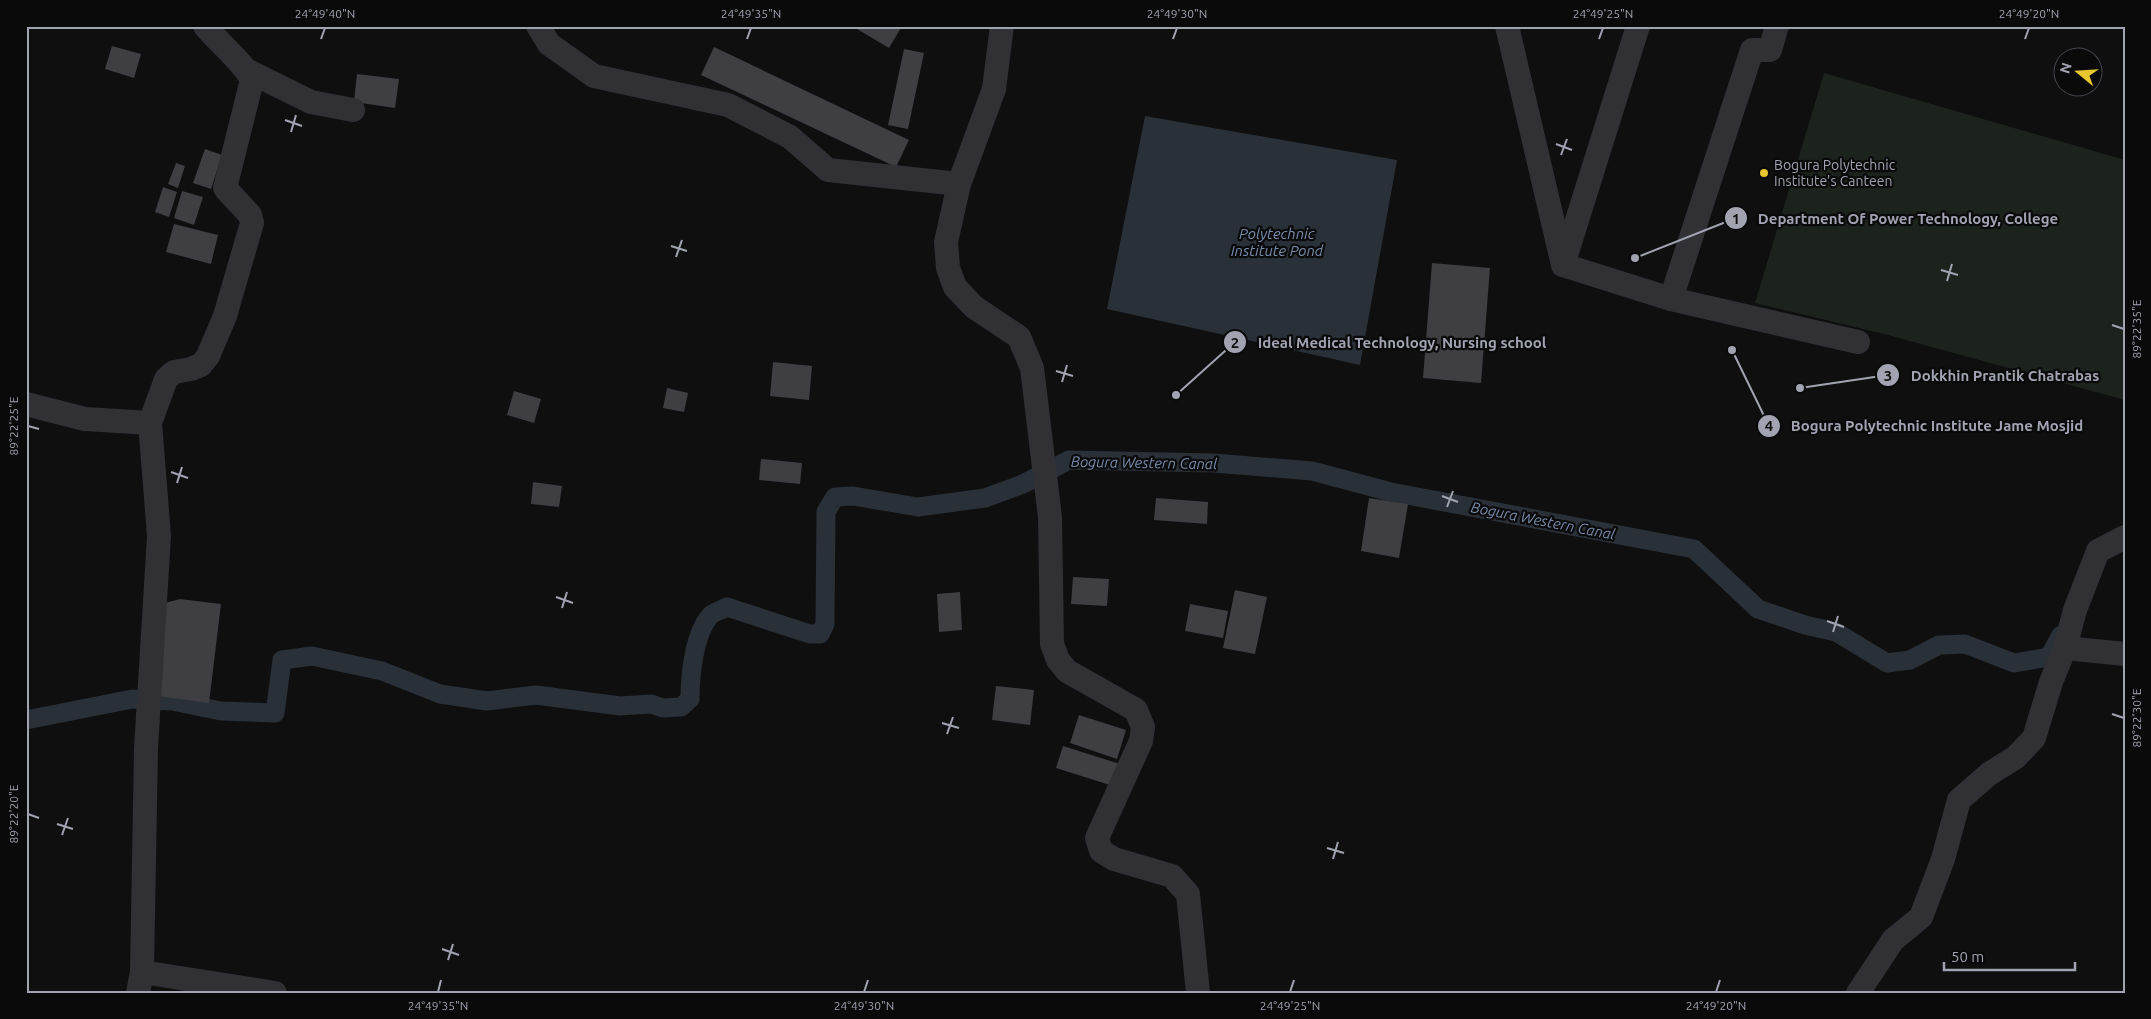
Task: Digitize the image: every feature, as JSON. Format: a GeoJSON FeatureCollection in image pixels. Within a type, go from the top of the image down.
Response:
{"type":"FeatureCollection","features":[{"type":"Feature","properties":{"kind":"street"},"geometry":{"type":"LineString","coordinates":[[205,26],[220,44],[248,71],[312,102],[353,110]]}},
{"type":"Feature","properties":{"kind":"street"},"geometry":{"type":"LineString","coordinates":[[538,26],[549,44],[594,76],[728,105],[790,137],[828,170],[959,184]]}},
{"type":"Feature","properties":{"kind":"street"},"geometry":{"type":"LineString","coordinates":[[1002,26],[994,90],[959,184],[946,242],[948,268],[955,287],[974,307],[1019,337],[1032,368],[1050,517],[1052,644],[1058,660],[1067,671],[1136,710],[1143,727],[1141,741],[1097,838],[1101,851],[1114,859],[1172,876],[1188,894],[1198,993]]}},
{"type":"Feature","properties":{"kind":"street"},"geometry":{"type":"LineString","coordinates":[[1506,26],[1563,265]]}},
{"type":"Feature","properties":{"kind":"street"},"geometry":{"type":"LineString","coordinates":[[1563,265],[1638,26]]}},
{"type":"Feature","properties":{"kind":"street"},"geometry":{"type":"LineString","coordinates":[[1671,299],[1752,50],[1770,50],[1777,26]]}},
{"type":"Feature","properties":{"kind":"street"},"geometry":{"type":"LineString","coordinates":[[248,71],[252,80],[225,188],[250,215],[252,223],[225,316],[208,356],[201,365],[174,372],[166,379],[150,423],[159,536],[148,718],[140,982],[275,993]]}},
{"type":"Feature","properties":{"kind":"street"},"geometry":{"type":"LineString","coordinates":[[1563,265],[1671,299],[1858,342]]}},
{"type":"Feature","properties":{"kind":"street"},"geometry":{"type":"LineString","coordinates":[[26,404],[85,419],[150,423]]}},
{"type":"Feature","properties":{"kind":"street"},"geometry":{"type":"LineString","coordinates":[[1858,993],[1893,940],[1921,917],[1943,859],[1959,800],[1989,774],[2016,758],[2034,738],[2051,682],[2065,648],[2075,610],[2098,551],[2125,537]]}},
{"type":"Feature","properties":{"kind":"street"},"geometry":{"type":"LineString","coordinates":[[2065,648],[2125,654]]}},
{"type":"Feature","properties":{"kind":"shaded area"},"geometry":{"type":"Polygon","coordinates":[[[1824,73],[2125,160],[2125,400],[1888,335],[1755,303],[1824,73]]]}},
{"type":"Feature","properties":{"kind":"water","name":"Polytechnic Institute Pond"},"geometry":{"type":"Polygon","coordinates":[[[1145,116],[1397,160],[1360,365],[1107,309],[1145,116]]]}},
{"type":"Feature","properties":{"kind":"building"},"geometry":{"type":"Polygon","coordinates":[[[852,26],[902,26],[889,48],[852,26]]]}},
{"type":"Feature","properties":{"kind":"building"},"geometry":{"type":"Polygon","coordinates":[[[112,46],[141,54],[134,78],[105,69],[112,46]]]}},
{"type":"Feature","properties":{"kind":"building"},"geometry":{"type":"Polygon","coordinates":[[[714,47],[909,140],[896,167],[701,75],[714,47]]]}},
{"type":"Feature","properties":{"kind":"building"},"geometry":{"type":"Polygon","coordinates":[[[904,49],[924,53],[908,129],[888,125],[904,49]]]}},
{"type":"Feature","properties":{"kind":"building"},"geometry":{"type":"Polygon","coordinates":[[[357,74],[399,79],[395,108],[354,102],[357,74]]]}},
{"type":"Feature","properties":{"kind":"building"},"geometry":{"type":"Polygon","coordinates":[[[205,149],[222,155],[211,189],[193,183],[205,149]]]}},
{"type":"Feature","properties":{"kind":"building"},"geometry":{"type":"Polygon","coordinates":[[[176,163],[185,166],[178,188],[168,184],[176,163]]]}},
{"type":"Feature","properties":{"kind":"building"},"geometry":{"type":"Polygon","coordinates":[[[163,187],[177,192],[169,217],[155,212],[163,187]]]}},
{"type":"Feature","properties":{"kind":"building"},"geometry":{"type":"Polygon","coordinates":[[[182,191],[203,197],[194,225],[174,218],[182,191]]]}},
{"type":"Feature","properties":{"kind":"building"},"geometry":{"type":"Polygon","coordinates":[[[174,224],[218,235],[211,264],[166,252],[174,224]]]}},
{"type":"Feature","properties":{"kind":"building"},"geometry":{"type":"Polygon","coordinates":[[[1432,263],[1490,268],[1481,383],[1423,378],[1432,263]]]}},
{"type":"Feature","properties":{"kind":"building"},"geometry":{"type":"Polygon","coordinates":[[[773,362],[812,366],[809,400],[770,396],[773,362]]]}},
{"type":"Feature","properties":{"kind":"building"},"geometry":{"type":"Polygon","coordinates":[[[667,388],[688,393],[684,412],[663,408],[667,388]]]}},
{"type":"Feature","properties":{"kind":"building"},"geometry":{"type":"Polygon","coordinates":[[[514,391],[541,399],[534,423],[507,415],[514,391]]]}},
{"type":"Feature","properties":{"kind":"building"},"geometry":{"type":"Polygon","coordinates":[[[761,459],[802,463],[800,484],[759,480],[761,459]]]}},
{"type":"Feature","properties":{"kind":"building"},"geometry":{"type":"Polygon","coordinates":[[[533,482],[562,486],[559,507],[531,504],[533,482]]]}},
{"type":"Feature","properties":{"kind":"building"},"geometry":{"type":"Polygon","coordinates":[[[1156,498],[1208,502],[1207,524],[1154,520],[1156,498]]]}},
{"type":"Feature","properties":{"kind":"building"},"geometry":{"type":"Polygon","coordinates":[[[1369,498],[1408,504],[1399,558],[1361,551],[1369,498]]]}},
{"type":"Feature","properties":{"kind":"building"},"geometry":{"type":"Polygon","coordinates":[[[1073,577],[1109,579],[1107,606],[1071,604],[1073,577]]]}},
{"type":"Feature","properties":{"kind":"building"},"geometry":{"type":"Polygon","coordinates":[[[1235,590],[1267,597],[1255,654],[1223,648],[1235,590]]]}},
{"type":"Feature","properties":{"kind":"building"},"geometry":{"type":"Polygon","coordinates":[[[960,592],[962,630],[939,632],[937,594],[960,592]]]}},
{"type":"Feature","properties":{"kind":"building"},"geometry":{"type":"Polygon","coordinates":[[[180,599],[221,604],[209,703],[150,695],[161,604],[180,599]]]}},
{"type":"Feature","properties":{"kind":"building"},"geometry":{"type":"Polygon","coordinates":[[[1190,604],[1228,611],[1223,638],[1185,631],[1190,604]]]}},
{"type":"Feature","properties":{"kind":"building"},"geometry":{"type":"Polygon","coordinates":[[[996,686],[1034,690],[1030,725],[992,720],[996,686]]]}},
{"type":"Feature","properties":{"kind":"building"},"geometry":{"type":"Polygon","coordinates":[[[1079,715],[1126,730],[1117,759],[1070,743],[1079,715]]]}},
{"type":"Feature","properties":{"kind":"building"},"geometry":{"type":"Polygon","coordinates":[[[1063,746],[1120,764],[1113,786],[1056,768],[1063,746]]]}},
{"type":"Feature","properties":{"kind":"waterway","name":"Bogura Western Canal"},"geometry":{"type":"LineString","coordinates":[[26,720],[132,699],[172,701],[221,711],[275,713],[282,660],[312,656],[382,671],[440,694],[487,701],[536,695],[620,706],[651,704],[663,708],[681,707],[690,699],[692,667],[700,633],[710,616],[715,612],[727,607],[810,634],[820,634],[825,624],[826,512],[835,497],[853,496],[918,507],[985,498],[1023,484],[1069,460],[1214,463],[1312,471],[1391,492],[1694,549],[1758,609],[1805,625],[1836,632],[1887,663],[1910,660],[1939,645],[1965,644],[2014,663],[2049,657],[2061,635]]}},
{"type":"Feature","properties":{"kind":"place","name":"Bogura Polytechnic Institute's Canteen"},"geometry":{"type":"Point","coordinates":[1764,173]}},
{"type":"Feature","properties":{"kind":"place","name":"Department Of Power Technology, College"},"geometry":{"type":"Point","coordinates":[1635,258]}},
{"type":"Feature","properties":{"kind":"place","name":"Bogura Polytechnic Institute Jame Mosjid"},"geometry":{"type":"Point","coordinates":[1732,350]}},
{"type":"Feature","properties":{"kind":"place","name":"Dokkhin Prantik Chatrabas"},"geometry":{"type":"Point","coordinates":[1800,388]}},
{"type":"Feature","properties":{"kind":"place","name":"Ideal Medical Technology, Nursing school"},"geometry":{"type":"Point","coordinates":[1176,395]}}]}
